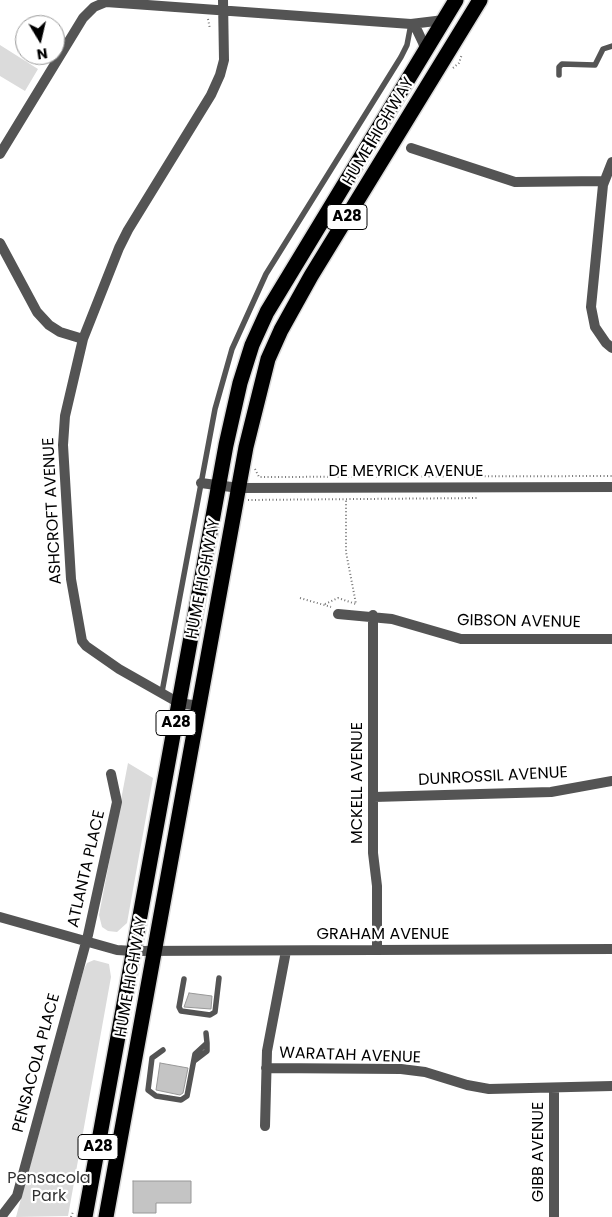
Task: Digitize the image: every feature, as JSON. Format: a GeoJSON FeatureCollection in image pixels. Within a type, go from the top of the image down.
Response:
{"type":"FeatureCollection","features":[{"type":"Feature","properties":{"kind":"highway","name":"HUME HIGHWAY"},"geometry":{"type":"LineString","coordinates":[[85,1217],[219,486],[240,382],[252,345],[267,312],[456,0]]}},
{"type":"Feature","properties":{"kind":"highway","name":"HUME HIGHWAY"},"geometry":{"type":"LineString","coordinates":[[106,1217],[199,706],[244,493],[254,408],[268,359],[280,330],[311,276],[480,0]]}},
{"type":"Feature","properties":{"kind":"street"},"geometry":{"type":"LineString","coordinates":[[0,154],[83,18],[94,7],[106,2],[224,5],[411,24],[444,20]]}},
{"type":"Feature","properties":{"kind":"street","name":"ASHCROFT AVENUE"},"geometry":{"type":"LineString","coordinates":[[199,706],[180,703],[119,669],[86,646],[79,635],[71,578],[63,444],[65,416],[84,339],[128,230],[211,95],[220,75],[224,60],[224,5]]}},
{"type":"Feature","properties":{"kind":"street"},"geometry":{"type":"LineString","coordinates":[[411,24],[417,30],[426,49]]}},
{"type":"Feature","properties":{"kind":"street"},"geometry":{"type":"LineString","coordinates":[[411,148],[515,182],[604,181]]}},
{"type":"Feature","properties":{"kind":"street"},"geometry":{"type":"LineString","coordinates":[[612,162],[604,181],[591,307],[595,327],[606,343],[612,348]]}},
{"type":"Feature","properties":{"kind":"street"},"geometry":{"type":"LineString","coordinates":[[0,242],[37,312],[49,325],[60,332],[84,339]]}},
{"type":"Feature","properties":{"kind":"street","name":"DE MEYRICK AVENUE"},"geometry":{"type":"LineString","coordinates":[[201,483],[244,493],[612,487]]}},
{"type":"Feature","properties":{"kind":"street","name":"GIBSON AVENUE"},"geometry":{"type":"LineString","coordinates":[[338,614],[372,615],[392,619],[461,639],[612,639]]}},
{"type":"Feature","properties":{"kind":"street","name":"MCKELL AVENUE"},"geometry":{"type":"LineString","coordinates":[[372,615],[373,853],[377,886],[377,950]]}},
{"type":"Feature","properties":{"kind":"street","name":"ATLANTA PLACE"},"geometry":{"type":"LineString","coordinates":[[86,942],[117,802],[111,774]]}},
{"type":"Feature","properties":{"kind":"street","name":"DUNROSSIL AVENUE"},"geometry":{"type":"LineString","coordinates":[[374,797],[551,792],[612,781]]}},
{"type":"Feature","properties":{"kind":"street","name":"GRAHAM AVENUE"},"geometry":{"type":"LineString","coordinates":[[0,917],[117,950],[133,951],[612,949]]}},
{"type":"Feature","properties":{"kind":"street","name":"PENSACOLA PLACE"},"geometry":{"type":"LineString","coordinates":[[1,1216],[17,1196],[86,942]]}},
{"type":"Feature","properties":{"kind":"street"},"geometry":{"type":"LineString","coordinates":[[265,1126],[266,1068],[286,951]]}},
{"type":"Feature","properties":{"kind":"street","name":"WARATAH AVENUE"},"geometry":{"type":"LineString","coordinates":[[266,1068],[401,1069],[424,1072],[467,1085],[489,1089],[612,1086]]}},
{"type":"Feature","properties":{"kind":"street","name":"GIBB AVENUE"},"geometry":{"type":"LineString","coordinates":[[554,1088],[554,1217]]}},
{"type":"Feature","properties":{"kind":"lane"},"geometry":{"type":"LineString","coordinates":[[162,692],[201,483],[225,369],[250,306],[266,274],[407,45],[411,24]]}},
{"type":"Feature","properties":{"kind":"lane"},"geometry":{"type":"LineString","coordinates":[[559,75],[560,64],[595,64],[603,49],[612,46]]}},
{"type":"Feature","properties":{"kind":"lane"},"geometry":{"type":"LineString","coordinates":[[184,979],[179,1007],[181,1011],[210,1015],[215,1012],[219,978]]}},
{"type":"Feature","properties":{"kind":"lane"},"geometry":{"type":"LineString","coordinates":[[163,1050],[152,1058],[148,1085],[150,1093],[156,1096],[181,1100],[185,1098],[195,1054],[207,1043],[206,1033]]}},
{"type":"Feature","properties":{"kind":"path"},"geometry":{"type":"LineString","coordinates":[[201,17],[210,21],[210,29]]}},
{"type":"Feature","properties":{"kind":"path"},"geometry":{"type":"LineString","coordinates":[[449,71],[460,63],[463,48]]}},
{"type":"Feature","properties":{"kind":"path","name":"DE MEYRICK AVENUE"},"geometry":{"type":"LineString","coordinates":[[255,468],[258,477],[612,476]]}},
{"type":"Feature","properties":{"kind":"path"},"geometry":{"type":"LineString","coordinates":[[244,493],[346,499],[477,498]]}},
{"type":"Feature","properties":{"kind":"path"},"geometry":{"type":"LineString","coordinates":[[326,604],[338,598],[356,604],[346,552],[346,499]]}},
{"type":"Feature","properties":{"kind":"path"},"geometry":{"type":"LineString","coordinates":[[300,598],[326,604],[338,614]]}},
{"type":"Feature","properties":{"kind":"green space"},"geometry":{"type":"Polygon","coordinates":[[[0,45],[15,54],[15,65],[32,65],[38,69],[25,91],[0,76],[0,45]]]}},
{"type":"Feature","properties":{"kind":"green space"},"geometry":{"type":"Polygon","coordinates":[[[128,763],[153,778],[127,923],[117,932],[108,931],[102,927],[99,915],[128,763]]]}},
{"type":"Feature","properties":{"kind":"green space","name":"Pensacola Park"},"geometry":{"type":"Polygon","coordinates":[[[94,960],[109,964],[111,977],[68,1216],[16,1217],[84,969],[87,963],[94,960]]]}},
{"type":"Feature","properties":{"kind":"building"},"geometry":{"type":"Polygon","coordinates":[[[189,993],[212,996],[211,1009],[184,1007],[189,993]]]}},
{"type":"Feature","properties":{"kind":"building"},"geometry":{"type":"Polygon","coordinates":[[[160,1063],[188,1068],[183,1093],[180,1095],[156,1090],[160,1063]]]}},
{"type":"Feature","properties":{"kind":"building"},"geometry":{"type":"Polygon","coordinates":[[[133,1181],[191,1181],[191,1203],[156,1203],[156,1213],[133,1213],[133,1181]]]}}]}
